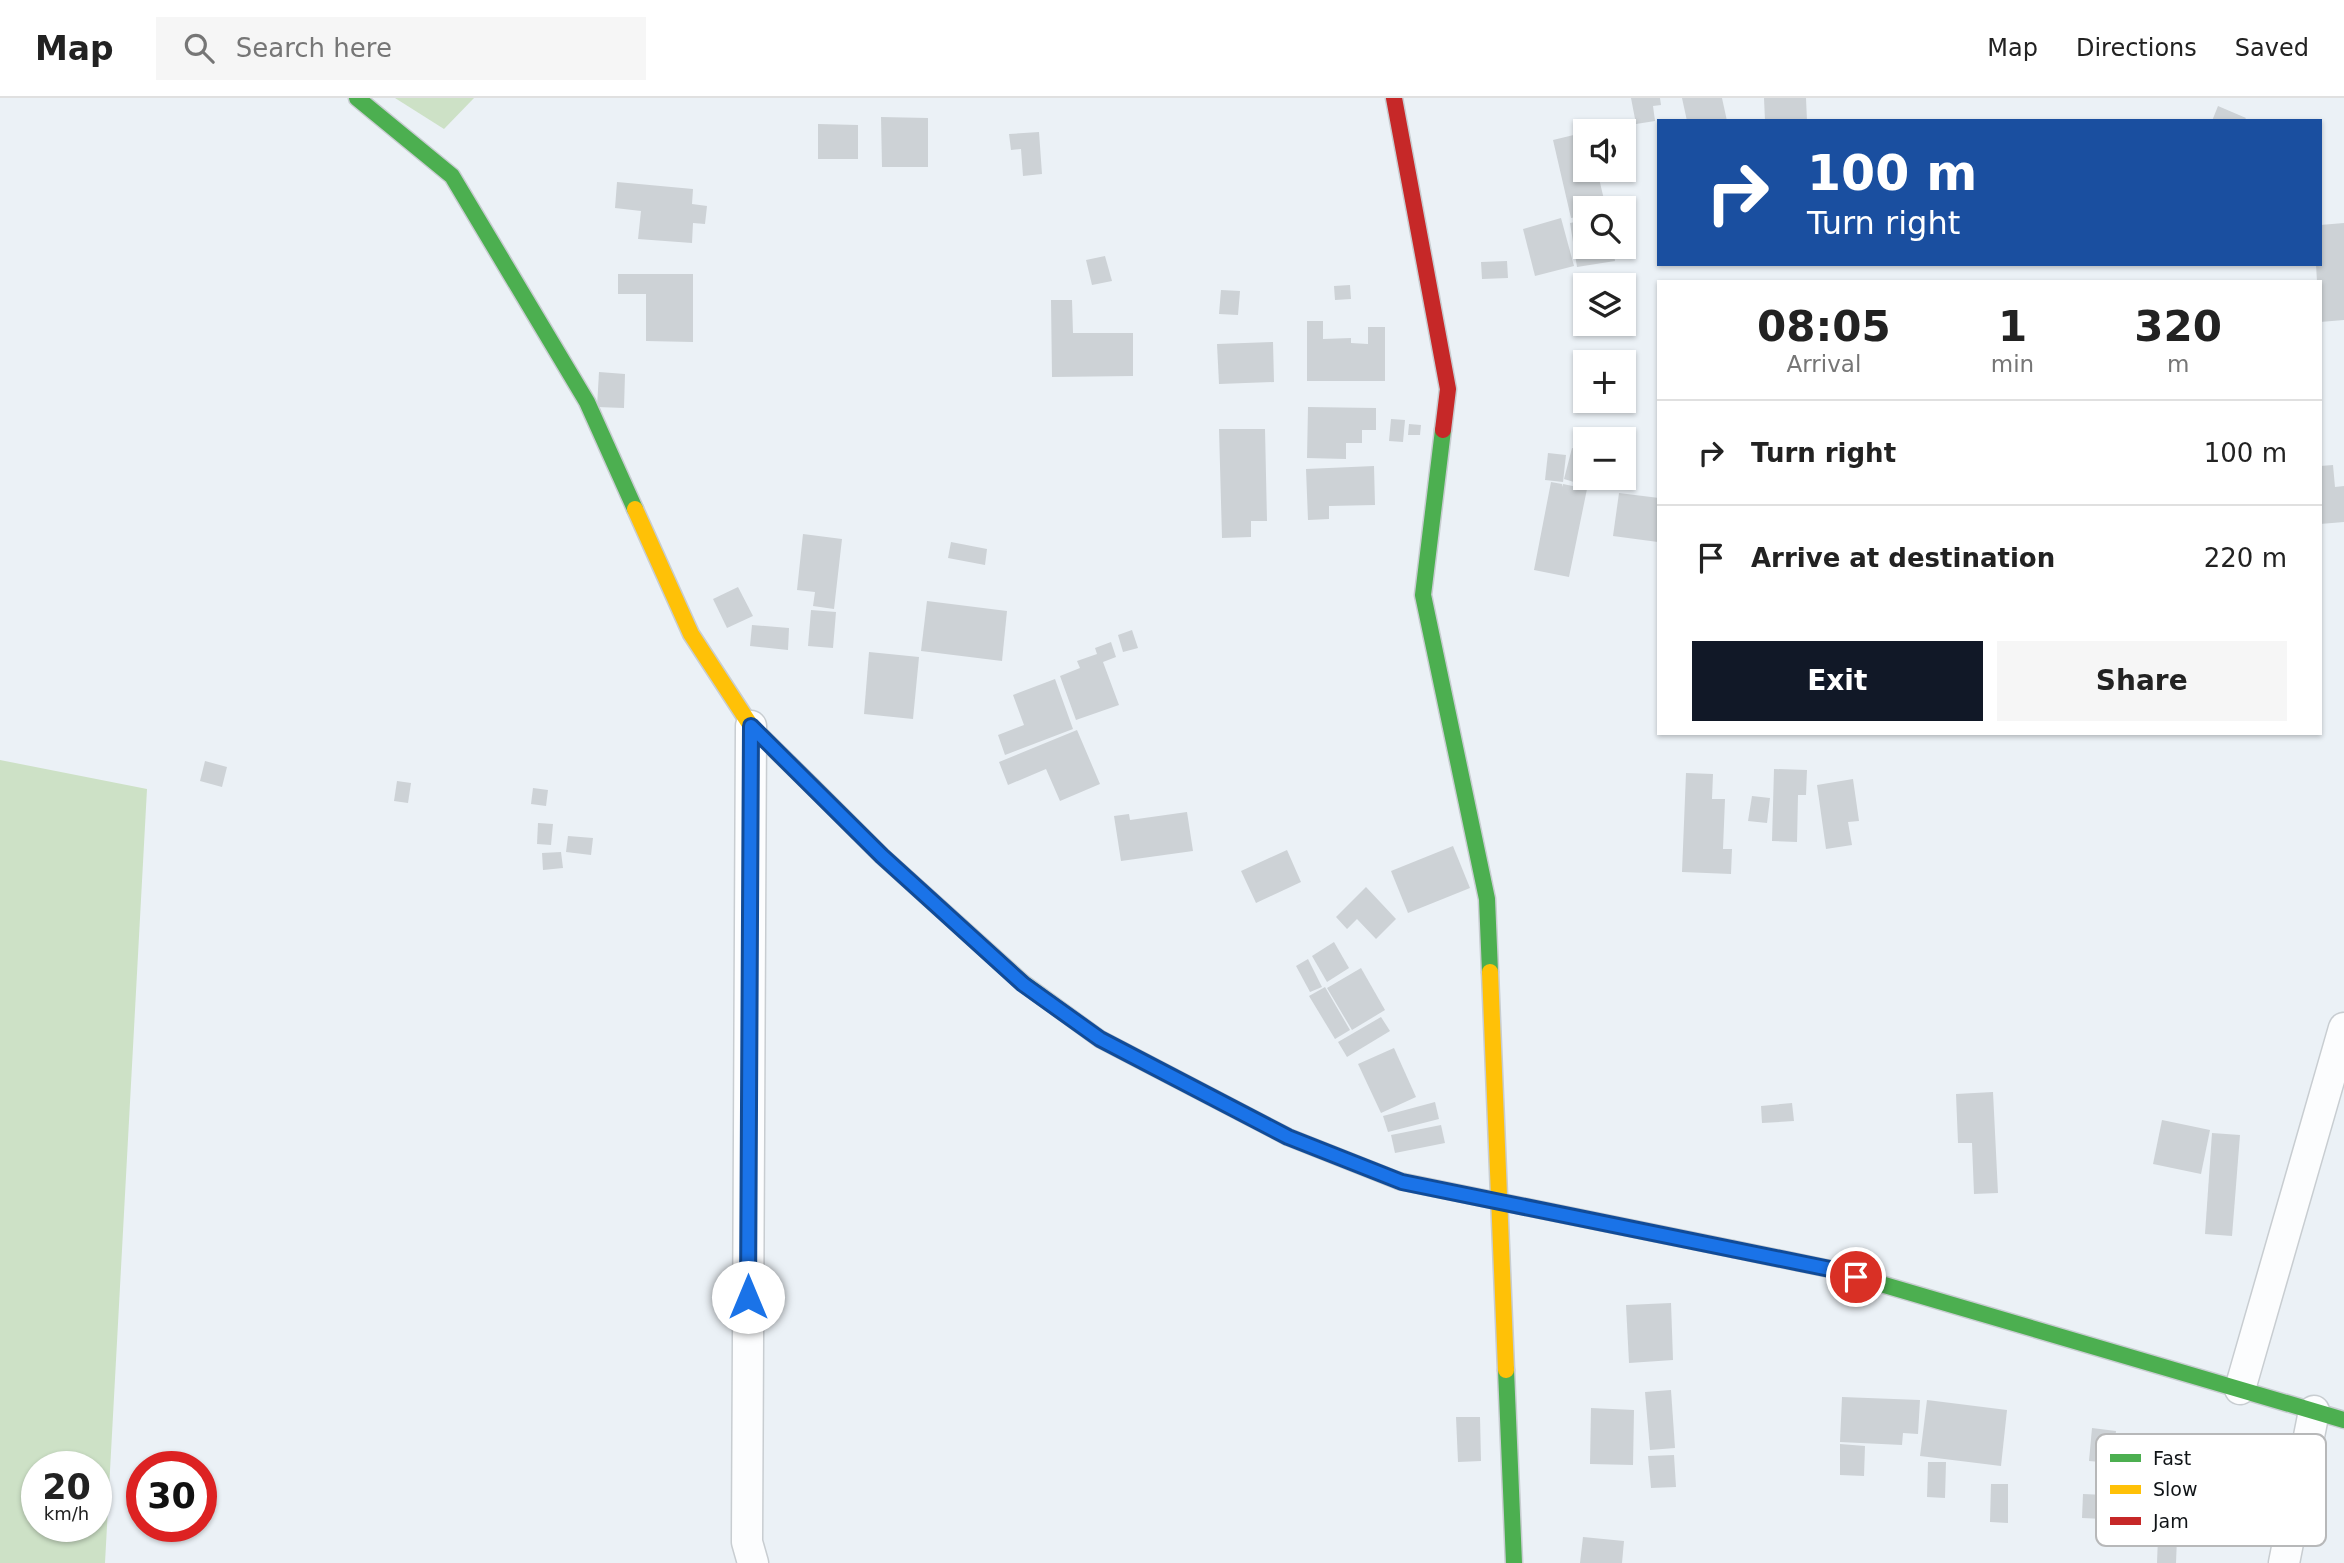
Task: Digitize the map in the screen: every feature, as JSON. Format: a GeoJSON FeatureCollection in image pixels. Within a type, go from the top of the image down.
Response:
{"type":"FeatureCollection","features":[{"type":"Feature","properties":{"kind":"street"},"geometry":{"type":"LineString","coordinates":[[357,98],[452,176],[587,402],[691,634],[751,726],[882,856],[1023,984],[1100,1039],[1288,1137],[1402,1182],[1830,1269],[2344,1420]]}},
{"type":"Feature","properties":{"kind":"street"},"geometry":{"type":"LineString","coordinates":[[1394,98],[1448,389],[1423,595],[1487,899],[1514,1563]]}},
{"type":"Feature","properties":{"kind":"street"},"geometry":{"type":"LineString","coordinates":[[751,726],[747,1542],[753,1563]]}},
{"type":"Feature","properties":{"kind":"street"},"geometry":{"type":"LineString","coordinates":[[2240,1389],[2344,1028]]}},
{"type":"Feature","properties":{"kind":"street"},"geometry":{"type":"LineString","coordinates":[[2309,1434],[2314,1411]]}},
{"type":"Feature","properties":{"kind":"green space"},"geometry":{"type":"Polygon","coordinates":[[[395,98],[474,98],[444,129],[395,98]]]}},
{"type":"Feature","properties":{"kind":"green space"},"geometry":{"type":"Polygon","coordinates":[[[0,760],[147,789],[111,1451],[21,1451],[21,1542],[106,1542],[105,1563],[0,1563],[0,760]]]}},
{"type":"Feature","properties":{"kind":"building"},"geometry":{"type":"Polygon","coordinates":[[[1631,98],[1660,98],[1661,105],[1653,106],[1655,121],[1636,124],[1631,98]]]}},
{"type":"Feature","properties":{"kind":"building"},"geometry":{"type":"Polygon","coordinates":[[[1682,98],[1722,98],[1727,119],[1687,119],[1682,98]]]}},
{"type":"Feature","properties":{"kind":"building"},"geometry":{"type":"Polygon","coordinates":[[[1764,98],[1806,98],[1807,119],[1765,119],[1764,98]]]}},
{"type":"Feature","properties":{"kind":"building"},"geometry":{"type":"Polygon","coordinates":[[[2218,106],[2246,118],[2245,119],[2213,119],[2218,106]]]}},
{"type":"Feature","properties":{"kind":"building"},"geometry":{"type":"Polygon","coordinates":[[[881,117],[928,118],[928,167],[882,167],[881,117]]]}},
{"type":"Feature","properties":{"kind":"building"},"geometry":{"type":"Polygon","coordinates":[[[818,124],[858,125],[858,159],[818,159],[818,124]]]}},
{"type":"Feature","properties":{"kind":"building"},"geometry":{"type":"Polygon","coordinates":[[[1039,132],[1042,174],[1023,176],[1021,149],[1011,150],[1009,134],[1039,132]]]}},
{"type":"Feature","properties":{"kind":"building"},"geometry":{"type":"Polygon","coordinates":[[[1573,135],[1573,182],[1600,182],[1603,196],[1573,196],[1573,218],[1571,218],[1553,140],[1573,135]]]}},
{"type":"Feature","properties":{"kind":"building"},"geometry":{"type":"Polygon","coordinates":[[[617,182],[693,189],[692,204],[707,206],[705,224],[693,223],[692,243],[638,239],[641,211],[615,208],[617,182]]]}},
{"type":"Feature","properties":{"kind":"building"},"geometry":{"type":"Polygon","coordinates":[[[1561,218],[1574,266],[1535,276],[1523,229],[1561,218]]]}},
{"type":"Feature","properties":{"kind":"building"},"geometry":{"type":"Polygon","coordinates":[[[2344,223],[2344,320],[2322,322],[2322,280],[2317,280],[2316,266],[2322,266],[2322,225],[2344,223]]]}},
{"type":"Feature","properties":{"kind":"building"},"geometry":{"type":"Polygon","coordinates":[[[1105,256],[1112,281],[1092,285],[1086,260],[1105,256]]]}},
{"type":"Feature","properties":{"kind":"building"},"geometry":{"type":"Polygon","coordinates":[[[1576,259],[1615,259],[1615,261],[1577,267],[1576,259]]]}},
{"type":"Feature","properties":{"kind":"building"},"geometry":{"type":"Polygon","coordinates":[[[1507,261],[1508,278],[1482,279],[1481,262],[1507,261]]]}},
{"type":"Feature","properties":{"kind":"building"},"geometry":{"type":"Polygon","coordinates":[[[618,274],[693,274],[693,342],[646,341],[646,294],[618,294],[618,274]]]}},
{"type":"Feature","properties":{"kind":"building"},"geometry":{"type":"Polygon","coordinates":[[[1350,285],[1351,299],[1335,300],[1334,286],[1350,285]]]}},
{"type":"Feature","properties":{"kind":"building"},"geometry":{"type":"Polygon","coordinates":[[[1221,290],[1240,291],[1238,315],[1219,314],[1221,290]]]}},
{"type":"Feature","properties":{"kind":"building"},"geometry":{"type":"Polygon","coordinates":[[[1051,300],[1072,300],[1073,333],[1133,333],[1133,376],[1052,377],[1051,300]]]}},
{"type":"Feature","properties":{"kind":"building"},"geometry":{"type":"Polygon","coordinates":[[[1307,321],[1323,321],[1323,339],[1351,338],[1351,343],[1368,344],[1368,327],[1385,327],[1385,381],[1307,381],[1307,321]]]}},
{"type":"Feature","properties":{"kind":"building"},"geometry":{"type":"Polygon","coordinates":[[[1273,342],[1274,382],[1219,384],[1217,344],[1273,342]]]}},
{"type":"Feature","properties":{"kind":"building"},"geometry":{"type":"Polygon","coordinates":[[[599,372],[625,374],[624,408],[597,407],[599,372]]]}},
{"type":"Feature","properties":{"kind":"building"},"geometry":{"type":"Polygon","coordinates":[[[1308,407],[1376,408],[1376,430],[1362,430],[1362,443],[1346,443],[1346,459],[1307,458],[1308,407]]]}},
{"type":"Feature","properties":{"kind":"building"},"geometry":{"type":"Polygon","coordinates":[[[1391,419],[1405,420],[1403,442],[1389,441],[1391,419]]]}},
{"type":"Feature","properties":{"kind":"building"},"geometry":{"type":"Polygon","coordinates":[[[1409,424],[1421,425],[1420,435],[1408,435],[1409,424]]]}},
{"type":"Feature","properties":{"kind":"building"},"geometry":{"type":"Polygon","coordinates":[[[1219,429],[1265,429],[1267,521],[1251,521],[1251,537],[1222,538],[1219,429]]]}},
{"type":"Feature","properties":{"kind":"building"},"geometry":{"type":"Polygon","coordinates":[[[1572,448],[1573,482],[1564,479],[1572,448]]]}},
{"type":"Feature","properties":{"kind":"building"},"geometry":{"type":"Polygon","coordinates":[[[1548,453],[1566,455],[1563,482],[1545,480],[1548,453]]]}},
{"type":"Feature","properties":{"kind":"building"},"geometry":{"type":"Polygon","coordinates":[[[2333,465],[2335,487],[2344,486],[2344,522],[2322,524],[2322,466],[2333,465]]]}},
{"type":"Feature","properties":{"kind":"building"},"geometry":{"type":"Polygon","coordinates":[[[1374,466],[1375,505],[1329,506],[1329,519],[1308,520],[1306,469],[1374,466]]]}},
{"type":"Feature","properties":{"kind":"building"},"geometry":{"type":"Polygon","coordinates":[[[1551,482],[1562,484],[1562,487],[1563,484],[1573,486],[1573,490],[1587,490],[1569,577],[1534,570],[1551,482]]]}},
{"type":"Feature","properties":{"kind":"building"},"geometry":{"type":"Polygon","coordinates":[[[1619,493],[1657,498],[1657,542],[1613,536],[1619,493]]]}},
{"type":"Feature","properties":{"kind":"building"},"geometry":{"type":"Polygon","coordinates":[[[803,534],[842,539],[834,609],[813,606],[815,592],[797,590],[803,534]]]}},
{"type":"Feature","properties":{"kind":"building"},"geometry":{"type":"Polygon","coordinates":[[[951,542],[987,549],[985,565],[948,558],[951,542]]]}},
{"type":"Feature","properties":{"kind":"building"},"geometry":{"type":"Polygon","coordinates":[[[738,587],[753,616],[727,628],[713,599],[738,587]]]}},
{"type":"Feature","properties":{"kind":"building"},"geometry":{"type":"Polygon","coordinates":[[[927,601],[1007,611],[1002,661],[921,651],[927,601]]]}},
{"type":"Feature","properties":{"kind":"building"},"geometry":{"type":"Polygon","coordinates":[[[811,610],[836,612],[833,648],[808,646],[811,610]]]}},
{"type":"Feature","properties":{"kind":"building"},"geometry":{"type":"Polygon","coordinates":[[[752,625],[789,628],[788,650],[750,646],[752,625]]]}},
{"type":"Feature","properties":{"kind":"building"},"geometry":{"type":"Polygon","coordinates":[[[1132,630],[1138,648],[1123,652],[1118,635],[1132,630]]]}},
{"type":"Feature","properties":{"kind":"building"},"geometry":{"type":"Polygon","coordinates":[[[1111,642],[1116,657],[1103,662],[1119,705],[1076,720],[1060,676],[1080,668],[1077,661],[1097,654],[1095,648],[1111,642]]]}},
{"type":"Feature","properties":{"kind":"building"},"geometry":{"type":"Polygon","coordinates":[[[869,652],[919,657],[913,719],[864,714],[869,652]]]}},
{"type":"Feature","properties":{"kind":"building"},"geometry":{"type":"Polygon","coordinates":[[[1055,679],[1073,729],[1005,755],[998,735],[1024,725],[1013,695],[1055,679]]]}},
{"type":"Feature","properties":{"kind":"building"},"geometry":{"type":"Polygon","coordinates":[[[1077,730],[1100,784],[1060,801],[1046,769],[1008,785],[999,762],[1077,730]]]}},
{"type":"Feature","properties":{"kind":"building"},"geometry":{"type":"Polygon","coordinates":[[[205,761],[227,767],[222,787],[200,781],[205,761]]]}},
{"type":"Feature","properties":{"kind":"building"},"geometry":{"type":"Polygon","coordinates":[[[1774,769],[1807,770],[1806,795],[1798,795],[1797,842],[1772,841],[1774,769]]]}},
{"type":"Feature","properties":{"kind":"building"},"geometry":{"type":"Polygon","coordinates":[[[1686,773],[1713,774],[1712,799],[1725,799],[1723,849],[1732,849],[1731,874],[1682,872],[1686,773]]]}},
{"type":"Feature","properties":{"kind":"building"},"geometry":{"type":"Polygon","coordinates":[[[1853,779],[1859,821],[1848,822],[1852,845],[1826,849],[1817,785],[1853,779]]]}},
{"type":"Feature","properties":{"kind":"building"},"geometry":{"type":"Polygon","coordinates":[[[397,781],[411,783],[408,803],[394,801],[397,781]]]}},
{"type":"Feature","properties":{"kind":"building"},"geometry":{"type":"Polygon","coordinates":[[[533,788],[548,790],[546,806],[531,804],[533,788]]]}},
{"type":"Feature","properties":{"kind":"building"},"geometry":{"type":"Polygon","coordinates":[[[1752,796],[1770,798],[1767,823],[1748,821],[1752,796]]]}},
{"type":"Feature","properties":{"kind":"building"},"geometry":{"type":"Polygon","coordinates":[[[1187,812],[1193,851],[1121,861],[1114,816],[1129,814],[1130,820],[1187,812]]]}},
{"type":"Feature","properties":{"kind":"building"},"geometry":{"type":"Polygon","coordinates":[[[538,823],[553,824],[551,845],[537,844],[538,823]]]}},
{"type":"Feature","properties":{"kind":"building"},"geometry":{"type":"Polygon","coordinates":[[[568,836],[593,838],[591,855],[566,852],[568,836]]]}},
{"type":"Feature","properties":{"kind":"building"},"geometry":{"type":"Polygon","coordinates":[[[1453,846],[1470,888],[1408,913],[1391,871],[1453,846]]]}},
{"type":"Feature","properties":{"kind":"building"},"geometry":{"type":"Polygon","coordinates":[[[1287,850],[1301,882],[1256,903],[1241,871],[1287,850]]]}},
{"type":"Feature","properties":{"kind":"building"},"geometry":{"type":"Polygon","coordinates":[[[561,852],[563,868],[543,870],[542,853],[561,852]]]}},
{"type":"Feature","properties":{"kind":"building"},"geometry":{"type":"Polygon","coordinates":[[[1366,887],[1396,919],[1376,939],[1357,919],[1347,929],[1336,917],[1366,887]]]}},
{"type":"Feature","properties":{"kind":"building"},"geometry":{"type":"Polygon","coordinates":[[[1334,942],[1349,968],[1327,982],[1312,956],[1334,942]]]}},
{"type":"Feature","properties":{"kind":"building"},"geometry":{"type":"Polygon","coordinates":[[[1308,959],[1322,987],[1310,992],[1296,966],[1308,959]]]}},
{"type":"Feature","properties":{"kind":"building"},"geometry":{"type":"Polygon","coordinates":[[[1361,968],[1385,1010],[1352,1030],[1327,988],[1361,968]]]}},
{"type":"Feature","properties":{"kind":"building"},"geometry":{"type":"Polygon","coordinates":[[[1325,987],[1350,1030],[1335,1039],[1309,996],[1325,987]]]}},
{"type":"Feature","properties":{"kind":"building"},"geometry":{"type":"Polygon","coordinates":[[[1381,1017],[1390,1031],[1347,1057],[1338,1042],[1381,1017]]]}},
{"type":"Feature","properties":{"kind":"building"},"geometry":{"type":"Polygon","coordinates":[[[1394,1048],[1416,1097],[1381,1113],[1358,1064],[1394,1048]]]}},
{"type":"Feature","properties":{"kind":"building"},"geometry":{"type":"Polygon","coordinates":[[[1993,1092],[1998,1193],[1974,1194],[1972,1143],[1958,1143],[1956,1094],[1993,1092]]]}},
{"type":"Feature","properties":{"kind":"building"},"geometry":{"type":"Polygon","coordinates":[[[1435,1102],[1439,1119],[1388,1132],[1383,1116],[1435,1102]]]}},
{"type":"Feature","properties":{"kind":"building"},"geometry":{"type":"Polygon","coordinates":[[[1792,1103],[1794,1121],[1762,1123],[1761,1106],[1792,1103]]]}},
{"type":"Feature","properties":{"kind":"building"},"geometry":{"type":"Polygon","coordinates":[[[2162,1120],[2210,1130],[2201,1174],[2153,1164],[2162,1120]]]}},
{"type":"Feature","properties":{"kind":"building"},"geometry":{"type":"Polygon","coordinates":[[[1441,1125],[1445,1143],[1395,1153],[1391,1135],[1441,1125]]]}},
{"type":"Feature","properties":{"kind":"building"},"geometry":{"type":"Polygon","coordinates":[[[2212,1133],[2240,1135],[2232,1236],[2205,1234],[2212,1133]]]}},
{"type":"Feature","properties":{"kind":"building"},"geometry":{"type":"Polygon","coordinates":[[[1671,1303],[1673,1360],[1629,1363],[1626,1305],[1671,1303]]]}},
{"type":"Feature","properties":{"kind":"building"},"geometry":{"type":"Polygon","coordinates":[[[1671,1390],[1675,1448],[1650,1450],[1645,1392],[1671,1390]]]}},
{"type":"Feature","properties":{"kind":"building"},"geometry":{"type":"Polygon","coordinates":[[[1842,1397],[1920,1400],[1918,1434],[1903,1433],[1902,1445],[1840,1442],[1842,1397]]]}},
{"type":"Feature","properties":{"kind":"building"},"geometry":{"type":"Polygon","coordinates":[[[1927,1400],[2007,1410],[2001,1466],[1920,1456],[1927,1400]]]}},
{"type":"Feature","properties":{"kind":"building"},"geometry":{"type":"Polygon","coordinates":[[[1591,1408],[1634,1410],[1633,1465],[1590,1464],[1591,1408]]]}},
{"type":"Feature","properties":{"kind":"building"},"geometry":{"type":"Polygon","coordinates":[[[1456,1417],[1480,1417],[1481,1461],[1458,1462],[1456,1417]]]}},
{"type":"Feature","properties":{"kind":"building"},"geometry":{"type":"Polygon","coordinates":[[[2092,1428],[2116,1431],[2116,1434],[2096,1434],[2096,1462],[2089,1461],[2092,1428]]]}},
{"type":"Feature","properties":{"kind":"building"},"geometry":{"type":"Polygon","coordinates":[[[1840,1444],[1865,1446],[1864,1476],[1840,1475],[1840,1444]]]}},
{"type":"Feature","properties":{"kind":"building"},"geometry":{"type":"Polygon","coordinates":[[[1674,1455],[1676,1487],[1651,1488],[1648,1456],[1674,1455]]]}},
{"type":"Feature","properties":{"kind":"building"},"geometry":{"type":"Polygon","coordinates":[[[1928,1462],[1946,1462],[1945,1498],[1927,1497],[1928,1462]]]}},
{"type":"Feature","properties":{"kind":"building"},"geometry":{"type":"Polygon","coordinates":[[[1991,1484],[2008,1484],[2008,1523],[1990,1522],[1991,1484]]]}},
{"type":"Feature","properties":{"kind":"building"},"geometry":{"type":"Polygon","coordinates":[[[2083,1494],[2096,1495],[2096,1519],[2082,1518],[2083,1494]]]}},
{"type":"Feature","properties":{"kind":"building"},"geometry":{"type":"Polygon","coordinates":[[[1583,1537],[1624,1541],[1622,1563],[1580,1563],[1583,1537]]]}},
{"type":"Feature","properties":{"kind":"building"},"geometry":{"type":"Polygon","coordinates":[[[2158,1546],[2177,1546],[2176,1563],[2157,1563],[2158,1546]]]}},
{"type":"Feature","properties":{"kind":"traffic: fast"},"geometry":{"type":"LineString","coordinates":[[357,98],[452,176],[587,402],[635,509]]}},
{"type":"Feature","properties":{"kind":"traffic: fast"},"geometry":{"type":"LineString","coordinates":[[1443,430],[1423,595],[1487,899],[1490,972]]}},
{"type":"Feature","properties":{"kind":"traffic: fast"},"geometry":{"type":"LineString","coordinates":[[812,786],[882,856],[1023,983],[1100,1039],[1288,1137],[1399,1181]]}},
{"type":"Feature","properties":{"kind":"traffic: fast"},"geometry":{"type":"LineString","coordinates":[[1733,1249],[1830,1269],[2344,1420]]}},
{"type":"Feature","properties":{"kind":"traffic: fast"},"geometry":{"type":"LineString","coordinates":[[1506,1370],[1514,1563]]}},
{"type":"Feature","properties":{"kind":"traffic: slow"},"geometry":{"type":"LineString","coordinates":[[635,509],[691,634],[751,726],[812,786]]}},
{"type":"Feature","properties":{"kind":"traffic: slow"},"geometry":{"type":"LineString","coordinates":[[1490,972],[1506,1370]]}},
{"type":"Feature","properties":{"kind":"traffic: slow"},"geometry":{"type":"LineString","coordinates":[[1399,1181],[1733,1249]]}},
{"type":"Feature","properties":{"kind":"traffic: jam"},"geometry":{"type":"LineString","coordinates":[[1394,98],[1448,389],[1443,430]]}},
{"type":"Feature","properties":{"kind":"route"},"geometry":{"type":"LineString","coordinates":[[748,1297],[751,726],[882,856],[1023,984],[1100,1039],[1288,1137],[1402,1182],[1830,1269],[1856,1277]]}}]}
